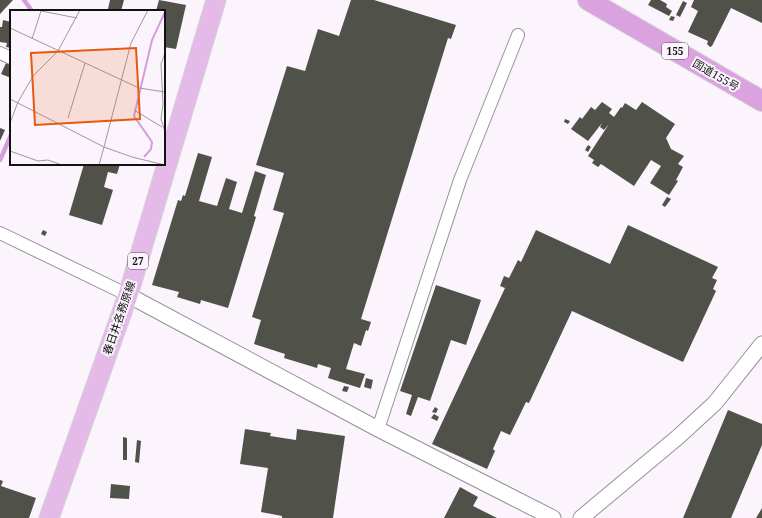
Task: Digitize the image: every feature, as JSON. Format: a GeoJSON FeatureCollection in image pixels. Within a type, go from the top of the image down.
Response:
{"type":"FeatureCollection","features":[{"type":"Feature","properties":{"kind":"highway","name":"国道155号"},"geometry":{"type":"LineString","coordinates":[[588,0],[762,102]]}},
{"type":"Feature","properties":{"kind":"main road","name":"春日井各務原線"},"geometry":{"type":"LineString","coordinates":[[49,518],[128,295],[216,0]]}},
{"type":"Feature","properties":{"kind":"street"},"geometry":{"type":"LineString","coordinates":[[378,429],[460,180],[518,35]]}},
{"type":"Feature","properties":{"kind":"street"},"geometry":{"type":"LineString","coordinates":[[0,53],[10,58]]}},
{"type":"Feature","properties":{"kind":"street"},"geometry":{"type":"LineString","coordinates":[[0,233],[128,295],[378,429],[552,518]]}},
{"type":"Feature","properties":{"kind":"street"},"geometry":{"type":"LineString","coordinates":[[581,518],[678,437],[715,403],[762,344]]}},
{"type":"Feature","properties":{"kind":"building"},"geometry":{"type":"Polygon","coordinates":[[[0,0],[13,0],[0,14],[0,0]]]}},
{"type":"Feature","properties":{"kind":"building"},"geometry":{"type":"Polygon","coordinates":[[[110,0],[124,0],[121,10],[108,9],[110,0]]]}},
{"type":"Feature","properties":{"kind":"building"},"geometry":{"type":"Polygon","coordinates":[[[159,0],[186,5],[176,49],[165,47],[165,10],[156,10],[159,0]]]}},
{"type":"Feature","properties":{"kind":"building"},"geometry":{"type":"Polygon","coordinates":[[[351,0],[374,0],[456,25],[451,39],[448,38],[361,319],[371,322],[368,331],[366,330],[361,346],[354,343],[346,369],[365,374],[360,388],[328,378],[331,368],[318,364],[317,368],[284,358],[285,354],[254,344],[261,320],[252,317],[284,213],[273,210],[284,173],[256,165],[287,66],[305,71],[318,29],[339,36],[351,0]]]}},
{"type":"Feature","properties":{"kind":"building"},"geometry":{"type":"Polygon","coordinates":[[[651,0],[660,0],[667,4],[666,7],[672,11],[669,16],[648,5],[651,0]]]}},
{"type":"Feature","properties":{"kind":"building"},"geometry":{"type":"Polygon","coordinates":[[[694,0],[762,0],[762,23],[731,8],[712,46],[710,47],[707,44],[708,41],[688,32],[698,11],[691,7],[694,0]]]}},
{"type":"Feature","properties":{"kind":"building"},"geometry":{"type":"Polygon","coordinates":[[[683,1],[687,3],[680,17],[676,15],[683,1]]]}},
{"type":"Feature","properties":{"kind":"building"},"geometry":{"type":"Polygon","coordinates":[[[671,16],[675,17],[673,21],[669,20],[671,16]]]}},
{"type":"Feature","properties":{"kind":"building"},"geometry":{"type":"Polygon","coordinates":[[[3,20],[10,22],[10,48],[6,47],[7,43],[0,42],[0,27],[2,27],[3,20]]]}},
{"type":"Feature","properties":{"kind":"building"},"geometry":{"type":"Polygon","coordinates":[[[6,63],[10,65],[10,78],[1,74],[6,63]]]}},
{"type":"Feature","properties":{"kind":"building"},"geometry":{"type":"Polygon","coordinates":[[[602,102],[612,109],[609,113],[614,117],[625,103],[636,110],[642,102],[675,124],[666,138],[671,149],[684,156],[678,164],[683,167],[676,180],[678,181],[669,195],[650,183],[661,166],[651,160],[634,186],[601,164],[598,167],[592,163],[594,160],[588,156],[609,124],[604,130],[600,127],[602,123],[588,141],[571,129],[580,117],[582,119],[591,107],[595,110],[602,102]]]}},
{"type":"Feature","properties":{"kind":"building"},"geometry":{"type":"Polygon","coordinates":[[[565,119],[570,121],[568,124],[564,122],[565,119]]]}},
{"type":"Feature","properties":{"kind":"building"},"geometry":{"type":"Polygon","coordinates":[[[0,128],[5,130],[0,141],[0,128]]]}},
{"type":"Feature","properties":{"kind":"building"},"geometry":{"type":"Polygon","coordinates":[[[588,145],[591,147],[588,152],[585,150],[588,145]]]}},
{"type":"Feature","properties":{"kind":"building"},"geometry":{"type":"Polygon","coordinates":[[[198,153],[212,157],[199,201],[217,206],[226,178],[237,182],[229,209],[242,213],[255,171],[266,175],[254,216],[256,217],[228,308],[201,300],[200,304],[177,297],[179,292],[152,285],[178,200],[181,201],[183,195],[185,196],[198,153]]]}},
{"type":"Feature","properties":{"kind":"building"},"geometry":{"type":"Polygon","coordinates":[[[84,165],[120,165],[117,174],[108,172],[104,187],[113,190],[102,225],[69,215],[84,165]]]}},
{"type":"Feature","properties":{"kind":"building"},"geometry":{"type":"Polygon","coordinates":[[[667,197],[671,199],[665,207],[662,205],[667,197]]]}},
{"type":"Feature","properties":{"kind":"building"},"geometry":{"type":"Polygon","coordinates":[[[628,225],[718,267],[712,278],[717,280],[713,289],[716,291],[683,362],[572,311],[529,403],[526,402],[510,435],[501,431],[493,449],[495,451],[487,469],[432,444],[505,288],[500,286],[504,276],[509,278],[518,260],[521,262],[536,230],[610,264],[628,225]]]}},
{"type":"Feature","properties":{"kind":"building"},"geometry":{"type":"Polygon","coordinates":[[[43,230],[47,232],[45,236],[41,234],[43,230]]]}},
{"type":"Feature","properties":{"kind":"building"},"geometry":{"type":"Polygon","coordinates":[[[436,285],[481,300],[466,345],[451,340],[430,401],[418,397],[411,416],[406,414],[412,395],[400,391],[436,285]]]}},
{"type":"Feature","properties":{"kind":"building"},"geometry":{"type":"Polygon","coordinates":[[[366,378],[373,380],[371,389],[364,387],[366,378]]]}},
{"type":"Feature","properties":{"kind":"building"},"geometry":{"type":"Polygon","coordinates":[[[344,386],[349,387],[347,392],[342,391],[344,386]]]}},
{"type":"Feature","properties":{"kind":"building"},"geometry":{"type":"Polygon","coordinates":[[[435,407],[438,409],[436,413],[432,412],[435,407]]]}},
{"type":"Feature","properties":{"kind":"building"},"geometry":{"type":"Polygon","coordinates":[[[728,410],[762,424],[762,445],[731,518],[683,518],[728,410]]]}},
{"type":"Feature","properties":{"kind":"building"},"geometry":{"type":"Polygon","coordinates":[[[434,414],[439,417],[437,421],[431,418],[434,414]]]}},
{"type":"Feature","properties":{"kind":"building"},"geometry":{"type":"Polygon","coordinates":[[[245,429],[271,433],[270,436],[296,440],[297,429],[345,436],[333,518],[282,518],[282,516],[261,512],[268,468],[240,464],[245,429]]]}},
{"type":"Feature","properties":{"kind":"building"},"geometry":{"type":"Polygon","coordinates":[[[123,437],[127,438],[127,460],[123,460],[123,437]]]}},
{"type":"Feature","properties":{"kind":"building"},"geometry":{"type":"Polygon","coordinates":[[[137,440],[141,441],[139,463],[135,462],[137,440]]]}},
{"type":"Feature","properties":{"kind":"building"},"geometry":{"type":"Polygon","coordinates":[[[0,480],[3,481],[1,486],[36,498],[29,518],[0,518],[0,480]]]}},
{"type":"Feature","properties":{"kind":"building"},"geometry":{"type":"Polygon","coordinates":[[[111,484],[130,486],[129,499],[110,498],[111,484]]]}},
{"type":"Feature","properties":{"kind":"building"},"geometry":{"type":"Polygon","coordinates":[[[460,487],[478,497],[473,506],[497,518],[444,518],[460,487]]]}},
{"type":"Feature","properties":{"kind":"building"},"geometry":{"type":"Polygon","coordinates":[[[762,508],[762,518],[756,518],[762,508]]]}},
{"type":"Feature","properties":{"kind":"waterway"},"geometry":{"type":"LineString","coordinates":[[24,0],[31,10]]}},
{"type":"Feature","properties":{"kind":"waterway"},"geometry":{"type":"LineString","coordinates":[[0,160],[10,137]]}}]}
